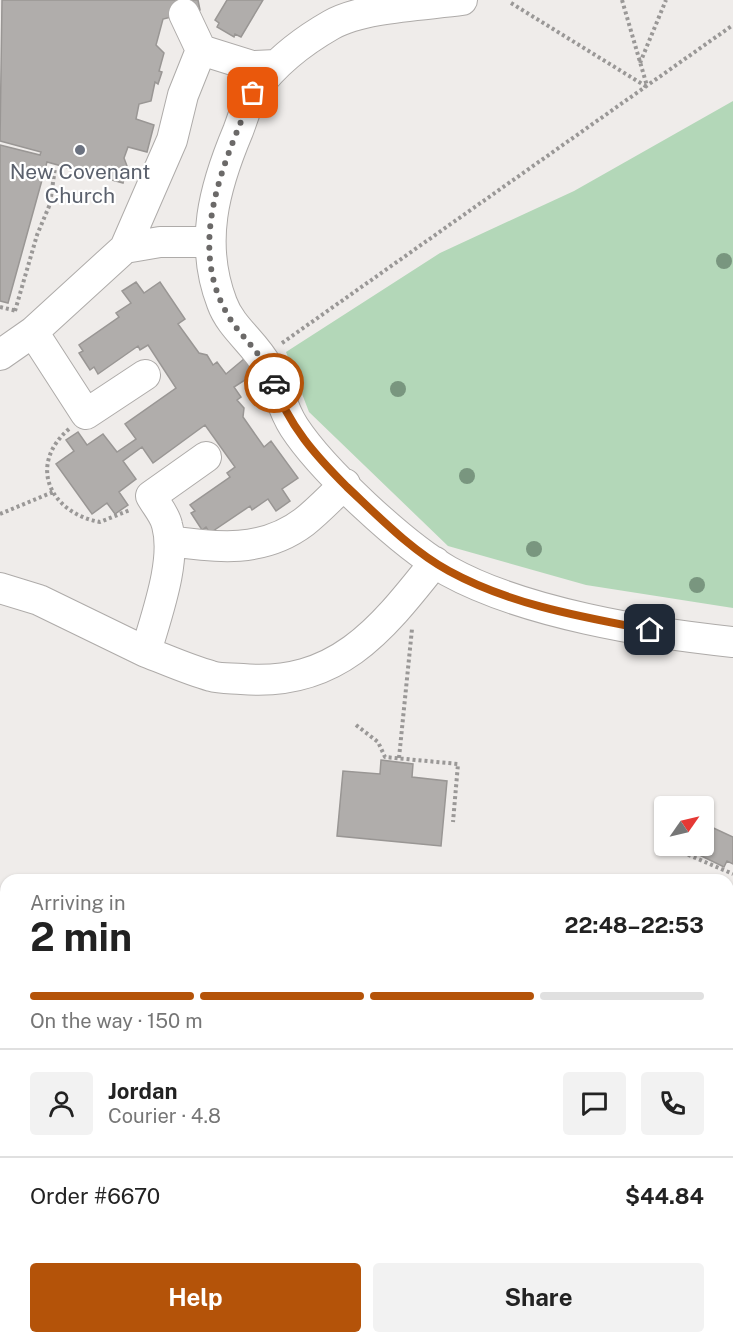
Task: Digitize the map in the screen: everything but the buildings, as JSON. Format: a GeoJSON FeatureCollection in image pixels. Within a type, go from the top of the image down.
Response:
{"type":"FeatureCollection","features":[{"type":"Feature","properties":{"kind":"street"},"geometry":{"type":"LineString","coordinates":[[462,0],[387,9],[332,24],[276,65],[253,93],[220,173],[208,242],[213,275],[223,306],[266,363],[283,408],[295,428],[345,484],[435,562],[471,582],[565,614],[685,637],[733,642]]}},
{"type":"Feature","properties":{"kind":"street"},"geometry":{"type":"LineString","coordinates":[[125,248],[172,140],[183,95],[201,50],[184,14]]}},
{"type":"Feature","properties":{"kind":"street"},"geometry":{"type":"LineString","coordinates":[[201,50],[252,66],[276,65]]}},
{"type":"Feature","properties":{"kind":"street"},"geometry":{"type":"LineString","coordinates":[[0,355],[24,321],[125,248],[160,242],[208,242]]}},
{"type":"Feature","properties":{"kind":"street"},"geometry":{"type":"LineString","coordinates":[[24,321],[86,414],[145,375]]}},
{"type":"Feature","properties":{"kind":"street"},"geometry":{"type":"LineString","coordinates":[[146,652],[163,592],[170,541],[167,522],[151,496],[206,457]]}},
{"type":"Feature","properties":{"kind":"street"},"geometry":{"type":"LineString","coordinates":[[170,541],[232,548],[253,545],[303,523],[345,484]]}},
{"type":"Feature","properties":{"kind":"street"},"geometry":{"type":"LineString","coordinates":[[0,588],[39,600],[146,652],[212,677],[264,681],[301,677],[351,653],[416,586],[435,562]]}},
{"type":"Feature","properties":{"kind":"path"},"geometry":{"type":"LineString","coordinates":[[621,0],[647,87]]}},
{"type":"Feature","properties":{"kind":"path"},"geometry":{"type":"LineString","coordinates":[[640,63],[666,0]]}},
{"type":"Feature","properties":{"kind":"path"},"geometry":{"type":"LineString","coordinates":[[511,3],[647,87]]}},
{"type":"Feature","properties":{"kind":"path"},"geometry":{"type":"LineString","coordinates":[[290,337],[733,25]]}},
{"type":"Feature","properties":{"kind":"path"},"geometry":{"type":"LineString","coordinates":[[24,321],[37,235],[50,204],[55,168]]}},
{"type":"Feature","properties":{"kind":"path"},"geometry":{"type":"LineString","coordinates":[[86,414],[63,434],[47,463],[48,481],[58,502],[69,511],[100,522],[121,516],[151,496]]}},
{"type":"Feature","properties":{"kind":"path"},"geometry":{"type":"LineString","coordinates":[[0,514],[53,492]]}},
{"type":"Feature","properties":{"kind":"path"},"geometry":{"type":"LineString","coordinates":[[399,758],[416,586]]}},
{"type":"Feature","properties":{"kind":"path"},"geometry":{"type":"LineString","coordinates":[[356,725],[378,742],[384,757],[458,764],[453,822]]}},
{"type":"Feature","properties":{"kind":"path"},"geometry":{"type":"LineString","coordinates":[[691,856],[733,874]]}},
{"type":"Feature","properties":{"kind":"green space"},"geometry":{"type":"Polygon","coordinates":[[[733,101],[733,608],[586,585],[448,546],[309,412],[286,352],[440,253],[574,191],[733,101]]]}},
{"type":"Feature","properties":{"kind":"way so far"},"geometry":{"type":"LineString","coordinates":[[253,93],[220,173],[208,242],[213,275],[223,306],[231,320],[255,346],[269,369],[274,383]]}},
{"type":"Feature","properties":{"kind":"place","name":"New Covenant Church"},"geometry":{"type":"Point","coordinates":[80,150]}},
{"type":"Feature","properties":{"kind":"route"},"geometry":{"type":"LineString","coordinates":[[274,383],[283,408],[295,428],[327,466],[400,534],[448,571],[500,593],[565,614],[650,630]]}}]}
